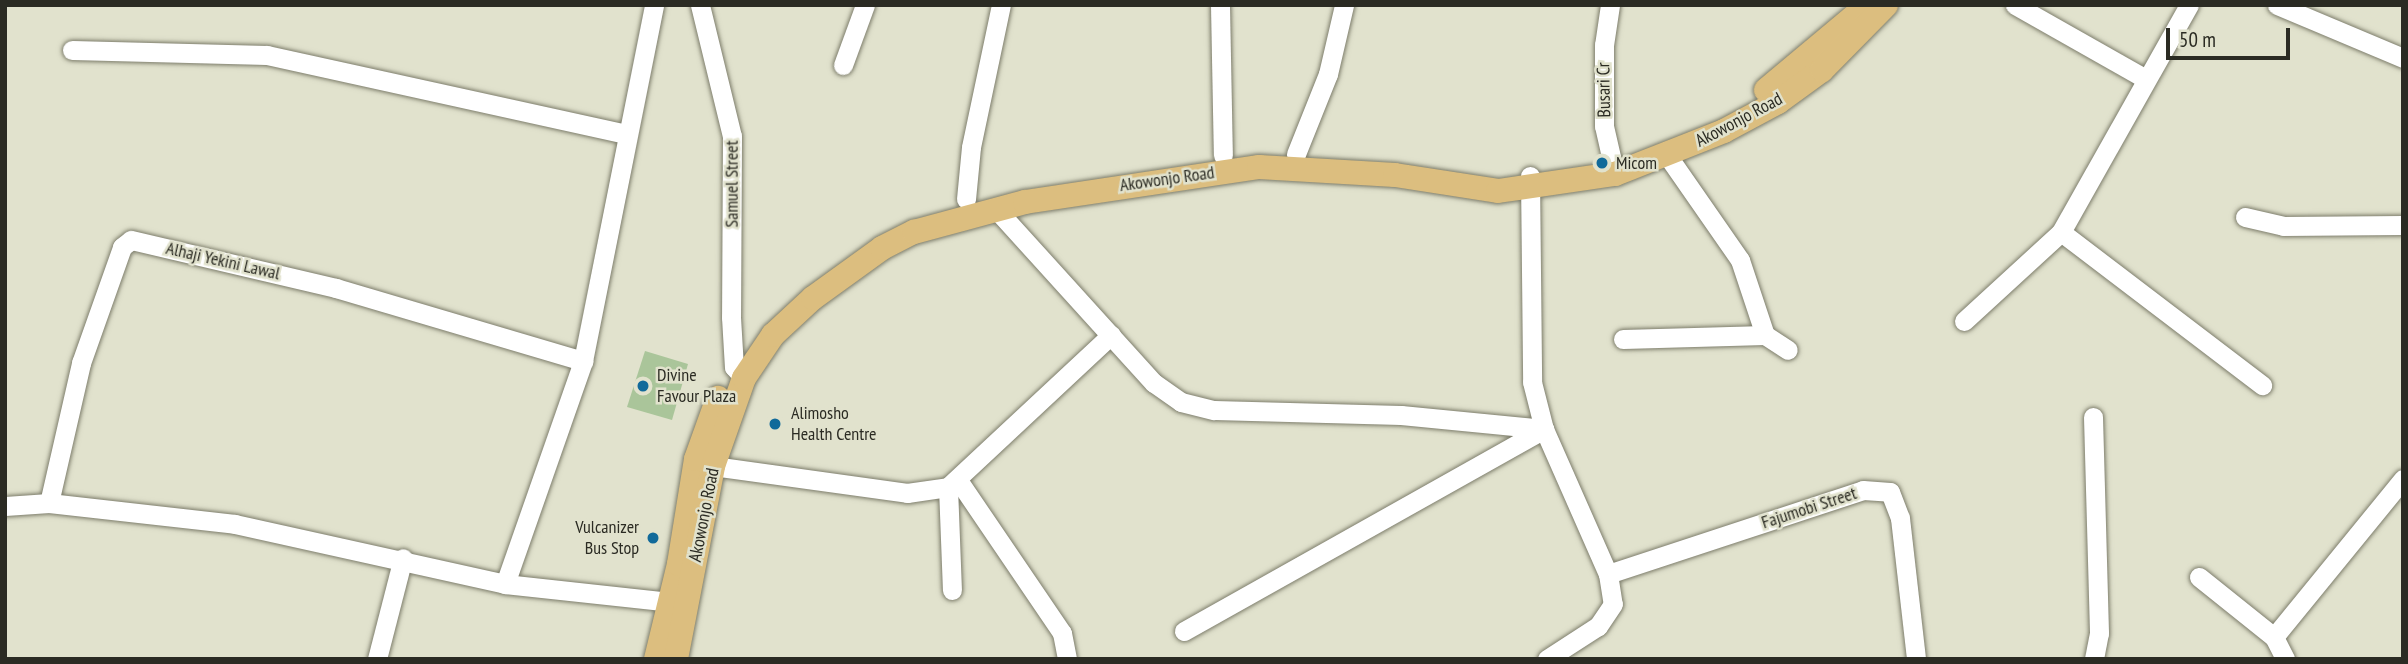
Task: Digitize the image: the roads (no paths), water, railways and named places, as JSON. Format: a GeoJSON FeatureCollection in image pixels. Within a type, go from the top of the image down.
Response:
{"type":"FeatureCollection","features":[{"type":"Feature","properties":{"kind":"main road","name":"Akowonjo Road"},"geometry":{"type":"LineString","coordinates":[[1612,168],[1708,123],[1774,85],[1867,5]]}},
{"type":"Feature","properties":{"kind":"main road","name":"Akowonjo Road"},"geometry":{"type":"LineString","coordinates":[[656,659],[677,602],[739,372],[774,335],[852,266],[914,232],[996,209],[1115,185],[1259,166],[1395,175],[1498,191],[1612,168],[1667,155],[1777,102],[1822,70],[1886,5]]}},
{"type":"Feature","properties":{"kind":"main road","name":"Akowonjo Road"},"geometry":{"type":"LineString","coordinates":[[676,659],[679,564],[696,459],[766,323],[849,254],[966,199],[1223,155],[1296,154],[1531,183]]}},
{"type":"Feature","properties":{"kind":"street"},"geometry":{"type":"LineString","coordinates":[[505,584],[583,360],[625,134],[654,5]]}},
{"type":"Feature","properties":{"kind":"street","name":"Samuel Street"},"geometry":{"type":"LineString","coordinates":[[700,5],[733,136],[739,372]]}},
{"type":"Feature","properties":{"kind":"street"},"geometry":{"type":"LineString","coordinates":[[843,65],[865,5]]}},
{"type":"Feature","properties":{"kind":"street"},"geometry":{"type":"LineString","coordinates":[[966,199],[971,147],[1001,5]]}},
{"type":"Feature","properties":{"kind":"street"},"geometry":{"type":"LineString","coordinates":[[1220,5],[1223,155]]}},
{"type":"Feature","properties":{"kind":"street"},"geometry":{"type":"LineString","coordinates":[[1296,154],[1328,74],[1344,5]]}},
{"type":"Feature","properties":{"kind":"street","name":"Busari Cr"},"geometry":{"type":"LineString","coordinates":[[1610,5],[1604,45],[1612,168]]}},
{"type":"Feature","properties":{"kind":"street"},"geometry":{"type":"LineString","coordinates":[[2015,5],[2144,78]]}},
{"type":"Feature","properties":{"kind":"street"},"geometry":{"type":"LineString","coordinates":[[1964,321],[2061,232],[2144,78],[2189,5]]}},
{"type":"Feature","properties":{"kind":"street"},"geometry":{"type":"LineString","coordinates":[[2277,5],[2403,58]]}},
{"type":"Feature","properties":{"kind":"street"},"geometry":{"type":"LineString","coordinates":[[72,51],[267,55],[625,134]]}},
{"type":"Feature","properties":{"kind":"street"},"geometry":{"type":"LineString","coordinates":[[1667,155],[1740,260],[1765,335]]}},
{"type":"Feature","properties":{"kind":"street"},"geometry":{"type":"LineString","coordinates":[[1531,183],[1532,382],[1544,429],[1608,574],[1613,604],[1598,626],[1547,659]]}},
{"type":"Feature","properties":{"kind":"street"},"geometry":{"type":"LineString","coordinates":[[996,209],[1154,383],[1181,402],[1214,410],[1401,415],[1544,429]]}},
{"type":"Feature","properties":{"kind":"street"},"geometry":{"type":"LineString","coordinates":[[2245,217],[2283,226],[2403,225]]}},
{"type":"Feature","properties":{"kind":"street"},"geometry":{"type":"LineString","coordinates":[[2061,232],[2262,385]]}},
{"type":"Feature","properties":{"kind":"street","name":"Alhaji Yekini Lawal"},"geometry":{"type":"LineString","coordinates":[[49,503],[82,363],[122,247],[131,240],[336,288],[583,360]]}},
{"type":"Feature","properties":{"kind":"street"},"geometry":{"type":"LineString","coordinates":[[713,466],[907,493],[953,484],[1111,335]]}},
{"type":"Feature","properties":{"kind":"street"},"geometry":{"type":"LineString","coordinates":[[1623,339],[1765,335],[1788,350]]}},
{"type":"Feature","properties":{"kind":"street"},"geometry":{"type":"LineString","coordinates":[[2093,417],[2099,633],[2094,659]]}},
{"type":"Feature","properties":{"kind":"street"},"geometry":{"type":"LineString","coordinates":[[1184,631],[1544,429]]}},
{"type":"Feature","properties":{"kind":"street"},"geometry":{"type":"LineString","coordinates":[[2274,637],[2403,480]]}},
{"type":"Feature","properties":{"kind":"street"},"geometry":{"type":"LineString","coordinates":[[952,590],[953,484]]}},
{"type":"Feature","properties":{"kind":"street"},"geometry":{"type":"LineString","coordinates":[[953,484],[1062,633],[1067,659]]}},
{"type":"Feature","properties":{"kind":"street","name":"Fajumobi Street"},"geometry":{"type":"LineString","coordinates":[[1608,574],[1863,490],[1890,492],[1900,518],[1916,659]]}},
{"type":"Feature","properties":{"kind":"street"},"geometry":{"type":"LineString","coordinates":[[5,506],[49,503],[235,524],[403,558],[505,584],[677,602]]}},
{"type":"Feature","properties":{"kind":"street"},"geometry":{"type":"LineString","coordinates":[[377,659],[403,558]]}},
{"type":"Feature","properties":{"kind":"street"},"geometry":{"type":"LineString","coordinates":[[2199,576],[2274,637],[2285,659]]}},
{"type":"Feature","properties":{"kind":"place","name":"Micom"},"geometry":{"type":"Point","coordinates":[1602,163]}},
{"type":"Feature","properties":{"kind":"place","name":"Divine Favour Plaza"},"geometry":{"type":"Point","coordinates":[643,386]}},
{"type":"Feature","properties":{"kind":"place","name":"Alimosho Health Centre"},"geometry":{"type":"Point","coordinates":[775,424]}},
{"type":"Feature","properties":{"kind":"place","name":"Vulcanizer Bus Stop"},"geometry":{"type":"Point","coordinates":[653,538]}}]}
